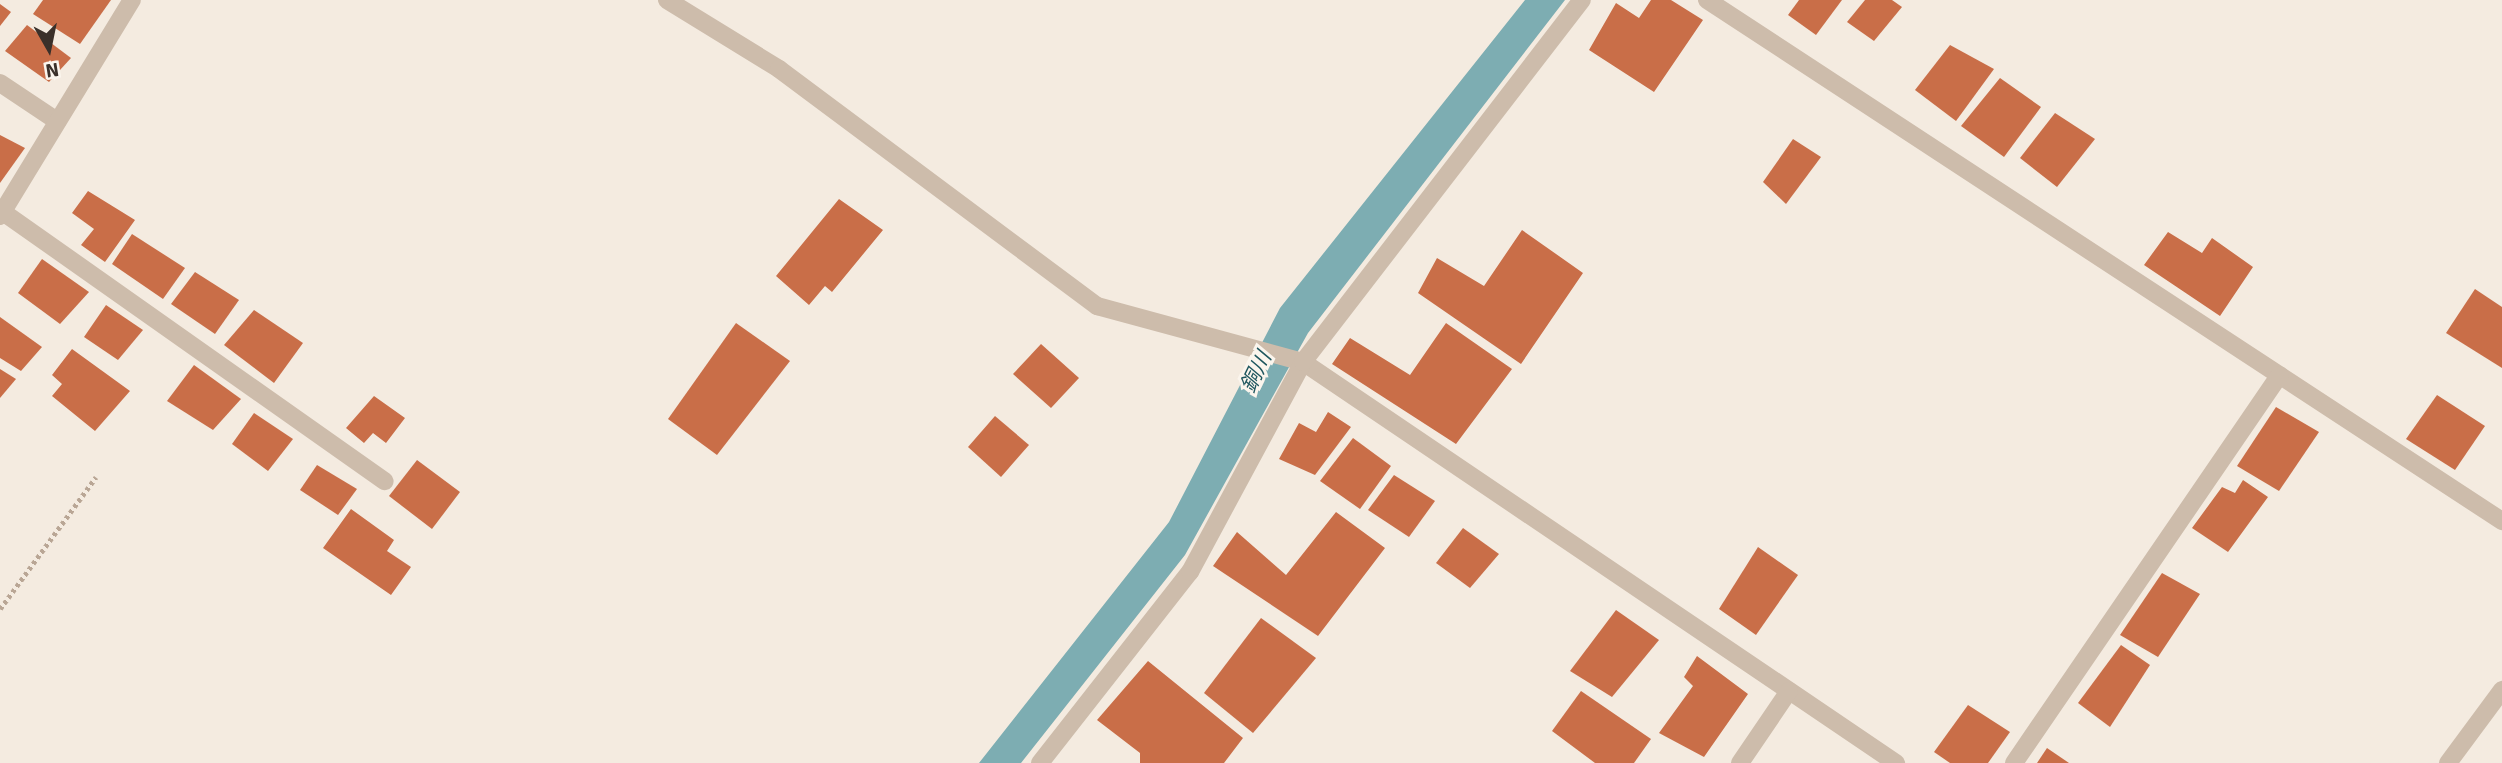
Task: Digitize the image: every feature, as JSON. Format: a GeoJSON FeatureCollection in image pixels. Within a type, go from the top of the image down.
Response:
{"type":"FeatureCollection","features":[{"type":"Feature","properties":{"kind":"street"},"geometry":{"type":"LineString","coordinates":[[132,0],[1,214],[385,481]]}},
{"type":"Feature","properties":{"kind":"street"},"geometry":{"type":"LineString","coordinates":[[667,0],[779,69],[1097,306],[1303,362],[1896,763]]}},
{"type":"Feature","properties":{"kind":"street"},"geometry":{"type":"LineString","coordinates":[[1040,763],[1190,572],[1303,362],[1582,0]]}},
{"type":"Feature","properties":{"kind":"street"},"geometry":{"type":"LineString","coordinates":[[1707,0],[2502,521]]}},
{"type":"Feature","properties":{"kind":"street"},"geometry":{"type":"LineString","coordinates":[[0,83],[57,121]]}},
{"type":"Feature","properties":{"kind":"street"},"geometry":{"type":"LineString","coordinates":[[2014,763],[2280,375]]}},
{"type":"Feature","properties":{"kind":"street"},"geometry":{"type":"LineString","coordinates":[[2448,763],[2502,690]]}},
{"type":"Feature","properties":{"kind":"street"},"geometry":{"type":"LineString","coordinates":[[1740,763],[1789,691]]}},
{"type":"Feature","properties":{"kind":"path"},"geometry":{"type":"LineString","coordinates":[[0,609],[96,477]]}},
{"type":"Feature","properties":{"kind":"water","name":"銅川"},"geometry":{"type":"Polygon","coordinates":[[[1525,0],[1565,0],[1308,333],[1185,555],[1021,763],[979,763],[1169,522],[1280,308],[1525,0]]]}},
{"type":"Feature","properties":{"kind":"building"},"geometry":{"type":"Polygon","coordinates":[[[43,0],[111,0],[80,44],[33,14],[43,0]]]}},
{"type":"Feature","properties":{"kind":"building"},"geometry":{"type":"Polygon","coordinates":[[[1651,0],[1671,0],[1703,20],[1654,92],[1589,50],[1616,3],[1639,18],[1651,0]]]}},
{"type":"Feature","properties":{"kind":"building"},"geometry":{"type":"Polygon","coordinates":[[[1799,0],[1842,0],[1816,35],[1788,15],[1799,0]]]}},
{"type":"Feature","properties":{"kind":"building"},"geometry":{"type":"Polygon","coordinates":[[[1865,0],[1892,0],[1902,7],[1874,41],[1847,22],[1865,0]]]}},
{"type":"Feature","properties":{"kind":"building"},"geometry":{"type":"Polygon","coordinates":[[[0,4],[11,12],[0,26],[0,4]]]}},
{"type":"Feature","properties":{"kind":"building"},"geometry":{"type":"Polygon","coordinates":[[[27,25],[71,58],[49,82],[5,51],[27,25]]]}},
{"type":"Feature","properties":{"kind":"building"},"geometry":{"type":"Polygon","coordinates":[[[1950,45],[1994,69],[1956,121],[1915,90],[1950,45]]]}},
{"type":"Feature","properties":{"kind":"building"},"geometry":{"type":"Polygon","coordinates":[[[2000,78],[2041,107],[2004,157],[1961,126],[2000,78]]]}},
{"type":"Feature","properties":{"kind":"building"},"geometry":{"type":"Polygon","coordinates":[[[2055,113],[2095,139],[2057,187],[2020,158],[2055,113]]]}},
{"type":"Feature","properties":{"kind":"building"},"geometry":{"type":"Polygon","coordinates":[[[0,135],[25,148],[0,183],[0,135]]]}},
{"type":"Feature","properties":{"kind":"building"},"geometry":{"type":"Polygon","coordinates":[[[1793,139],[1821,157],[1786,204],[1763,182],[1793,139]]]}},
{"type":"Feature","properties":{"kind":"building"},"geometry":{"type":"Polygon","coordinates":[[[88,191],[135,220],[105,262],[81,245],[94,229],[72,213],[88,191]]]}},
{"type":"Feature","properties":{"kind":"building"},"geometry":{"type":"Polygon","coordinates":[[[839,199],[883,230],[832,292],[825,286],[809,305],[776,276],[839,199]]]}},
{"type":"Feature","properties":{"kind":"building"},"geometry":{"type":"Polygon","coordinates":[[[1522,230],[1583,273],[1521,364],[1418,293],[1437,258],[1484,286],[1522,230]]]}},
{"type":"Feature","properties":{"kind":"building"},"geometry":{"type":"Polygon","coordinates":[[[2168,232],[2202,253],[2212,238],[2253,267],[2220,316],[2144,265],[2168,232]]]}},
{"type":"Feature","properties":{"kind":"building"},"geometry":{"type":"Polygon","coordinates":[[[132,234],[185,268],[163,299],[112,264],[132,234]]]}},
{"type":"Feature","properties":{"kind":"building"},"geometry":{"type":"Polygon","coordinates":[[[42,259],[89,292],[60,324],[18,293],[42,259]]]}},
{"type":"Feature","properties":{"kind":"building"},"geometry":{"type":"Polygon","coordinates":[[[195,272],[239,300],[215,334],[171,304],[195,272]]]}},
{"type":"Feature","properties":{"kind":"building"},"geometry":{"type":"Polygon","coordinates":[[[2475,289],[2502,307],[2502,368],[2446,333],[2475,289]]]}},
{"type":"Feature","properties":{"kind":"building"},"geometry":{"type":"Polygon","coordinates":[[[106,305],[143,330],[118,360],[84,337],[106,305]]]}},
{"type":"Feature","properties":{"kind":"building"},"geometry":{"type":"Polygon","coordinates":[[[254,310],[303,343],[274,383],[224,345],[254,310]]]}},
{"type":"Feature","properties":{"kind":"building"},"geometry":{"type":"Polygon","coordinates":[[[0,317],[42,347],[21,371],[0,358],[0,317]]]}},
{"type":"Feature","properties":{"kind":"building"},"geometry":{"type":"Polygon","coordinates":[[[736,323],[790,361],[717,455],[668,419],[736,323]]]}},
{"type":"Feature","properties":{"kind":"building"},"geometry":{"type":"Polygon","coordinates":[[[1446,323],[1512,369],[1456,444],[1332,364],[1350,338],[1410,375],[1446,323]]]}},
{"type":"Feature","properties":{"kind":"building"},"geometry":{"type":"Polygon","coordinates":[[[1041,344],[1079,378],[1051,408],[1013,374],[1041,344]]]}},
{"type":"Feature","properties":{"kind":"building"},"geometry":{"type":"Polygon","coordinates":[[[72,349],[130,391],[95,431],[52,396],[62,384],[52,375],[72,349]]]}},
{"type":"Feature","properties":{"kind":"building"},"geometry":{"type":"Polygon","coordinates":[[[194,365],[241,399],[213,430],[167,401],[194,365]]]}},
{"type":"Feature","properties":{"kind":"building"},"geometry":{"type":"Polygon","coordinates":[[[0,369],[16,379],[0,398],[0,369]]]}},
{"type":"Feature","properties":{"kind":"building"},"geometry":{"type":"Polygon","coordinates":[[[2437,395],[2485,426],[2455,470],[2406,439],[2437,395]]]}},
{"type":"Feature","properties":{"kind":"building"},"geometry":{"type":"Polygon","coordinates":[[[374,396],[405,418],[386,443],[373,433],[364,443],[346,428],[374,396]]]}},
{"type":"Feature","properties":{"kind":"building"},"geometry":{"type":"Polygon","coordinates":[[[2276,407],[2319,432],[2279,491],[2237,466],[2276,407]]]}},
{"type":"Feature","properties":{"kind":"building"},"geometry":{"type":"Polygon","coordinates":[[[1328,412],[1351,427],[1315,475],[1279,459],[1299,423],[1316,432],[1328,412]]]}},
{"type":"Feature","properties":{"kind":"building"},"geometry":{"type":"Polygon","coordinates":[[[254,413],[293,439],[268,471],[232,444],[254,413]]]}},
{"type":"Feature","properties":{"kind":"building"},"geometry":{"type":"Polygon","coordinates":[[[995,416],[1029,445],[1001,477],[968,447],[995,416]]]}},
{"type":"Feature","properties":{"kind":"building"},"geometry":{"type":"Polygon","coordinates":[[[1353,438],[1391,466],[1360,509],[1320,481],[1353,438]]]}},
{"type":"Feature","properties":{"kind":"building"},"geometry":{"type":"Polygon","coordinates":[[[417,460],[460,492],[432,529],[389,496],[417,460]]]}},
{"type":"Feature","properties":{"kind":"building"},"geometry":{"type":"Polygon","coordinates":[[[317,465],[357,489],[338,515],[300,490],[317,465]]]}},
{"type":"Feature","properties":{"kind":"building"},"geometry":{"type":"Polygon","coordinates":[[[1394,475],[1435,501],[1409,537],[1368,510],[1394,475]]]}},
{"type":"Feature","properties":{"kind":"building"},"geometry":{"type":"Polygon","coordinates":[[[2243,480],[2268,497],[2228,552],[2192,528],[2222,487],[2235,493],[2243,480]]]}},
{"type":"Feature","properties":{"kind":"building"},"geometry":{"type":"Polygon","coordinates":[[[351,509],[394,540],[387,551],[411,567],[391,595],[323,548],[351,509]]]}},
{"type":"Feature","properties":{"kind":"building"},"geometry":{"type":"Polygon","coordinates":[[[1336,512],[1385,548],[1318,636],[1213,566],[1237,532],[1286,575],[1336,512]]]}},
{"type":"Feature","properties":{"kind":"building"},"geometry":{"type":"Polygon","coordinates":[[[1463,528],[1499,554],[1470,588],[1436,563],[1463,528]]]}},
{"type":"Feature","properties":{"kind":"building"},"geometry":{"type":"Polygon","coordinates":[[[1758,547],[1798,575],[1756,635],[1719,609],[1758,547]]]}},
{"type":"Feature","properties":{"kind":"building"},"geometry":{"type":"Polygon","coordinates":[[[2162,573],[2200,594],[2158,657],[2120,635],[2162,573]]]}},
{"type":"Feature","properties":{"kind":"building"},"geometry":{"type":"Polygon","coordinates":[[[1616,610],[1659,640],[1612,697],[1570,671],[1616,610]]]}},
{"type":"Feature","properties":{"kind":"building"},"geometry":{"type":"Polygon","coordinates":[[[1261,618],[1316,658],[1253,733],[1204,693],[1261,618]]]}},
{"type":"Feature","properties":{"kind":"building"},"geometry":{"type":"Polygon","coordinates":[[[2121,645],[2150,665],[2110,727],[2078,703],[2121,645]]]}},
{"type":"Feature","properties":{"kind":"building"},"geometry":{"type":"Polygon","coordinates":[[[1697,656],[1748,694],[1704,757],[1659,733],[1693,686],[1684,677],[1697,656]]]}},
{"type":"Feature","properties":{"kind":"building"},"geometry":{"type":"Polygon","coordinates":[[[1148,661],[1243,738],[1224,763],[1140,763],[1140,753],[1097,720],[1148,661]]]}},
{"type":"Feature","properties":{"kind":"building"},"geometry":{"type":"Polygon","coordinates":[[[1581,691],[1651,739],[1634,763],[1595,763],[1552,731],[1581,691]]]}},
{"type":"Feature","properties":{"kind":"building"},"geometry":{"type":"Polygon","coordinates":[[[1968,705],[2010,732],[1988,763],[1950,763],[1934,752],[1968,705]]]}},
{"type":"Feature","properties":{"kind":"building"},"geometry":{"type":"Polygon","coordinates":[[[2047,748],[2069,763],[2037,763],[2047,748]]]}}]}
